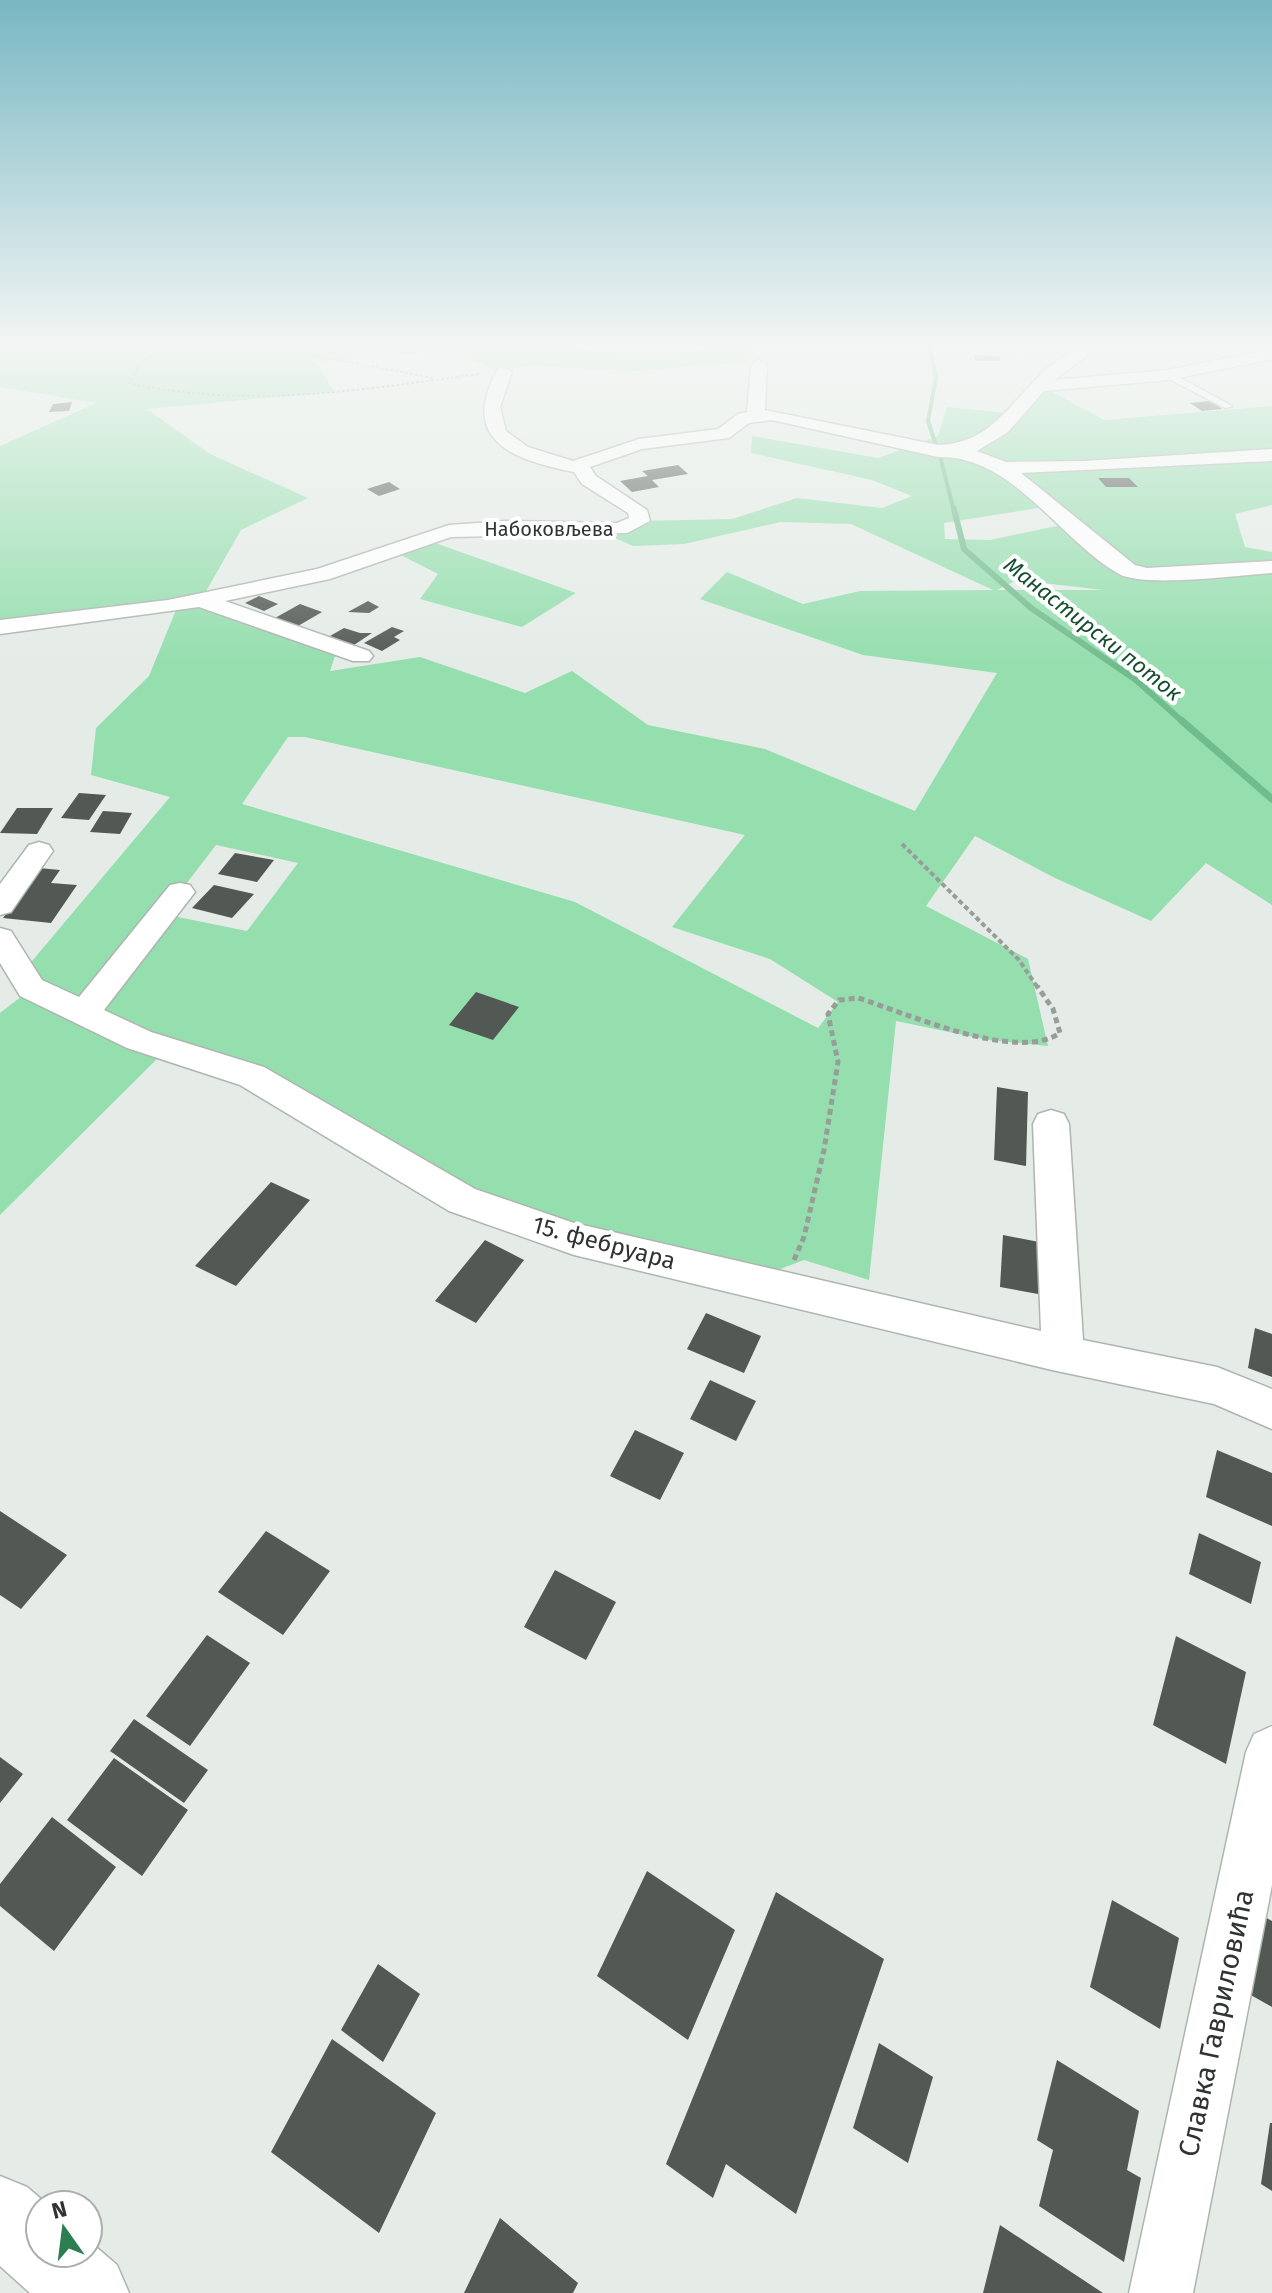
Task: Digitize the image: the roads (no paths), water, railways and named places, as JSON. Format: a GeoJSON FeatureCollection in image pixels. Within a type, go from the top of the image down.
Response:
{"type":"FeatureCollection","features":[{"type":"Feature","properties":{"kind":"main road"},"geometry":{"type":"LineString","coordinates":[[0,2214],[24,2235]]}},
{"type":"Feature","properties":{"kind":"main road"},"geometry":{"type":"LineString","coordinates":[[62,2269],[89,2293]]}},
{"type":"Feature","properties":{"kind":"street"},"geometry":{"type":"LineString","coordinates":[[527,451],[577,467],[617,451]]}},
{"type":"Feature","properties":{"kind":"street"},"geometry":{"type":"LineString","coordinates":[[962,451],[1003,468],[1128,570],[1147,574],[1272,567]]}},
{"type":"Feature","properties":{"kind":"street"},"geometry":{"type":"LineString","coordinates":[[1003,468],[1084,467],[1272,455]]}},
{"type":"Feature","properties":{"kind":"street","name":"Набоковљева"},"geometry":{"type":"LineString","coordinates":[[0,627],[116,615],[322,574],[449,531],[506,527],[620,529],[640,521],[637,510],[589,480],[577,467]]}},
{"type":"Feature","properties":{"kind":"street"},"geometry":{"type":"LineString","coordinates":[[200,600],[361,656]]}},
{"type":"Feature","properties":{"kind":"street"},"geometry":{"type":"LineString","coordinates":[[0,905],[39,851]]}},
{"type":"Feature","properties":{"kind":"street"},"geometry":{"type":"LineString","coordinates":[[84,1013],[180,892]]}},
{"type":"Feature","properties":{"kind":"street","name":"15. фебруара"},"geometry":{"type":"LineString","coordinates":[[0,938],[31,988],[139,1040],[252,1076],[462,1200],[574,1239],[1063,1354],[1217,1386],[1272,1409]]}},
{"type":"Feature","properties":{"kind":"street"},"geometry":{"type":"LineString","coordinates":[[1051,1124],[1063,1354]]}},
{"type":"Feature","properties":{"kind":"street","name":"Славка Гавриловића"},"geometry":{"type":"LineString","coordinates":[[1161,2293],[1272,1752]]}},
{"type":"Feature","properties":{"kind":"waterway","name":"Манастирски поток"},"geometry":{"type":"LineString","coordinates":[[940,456],[954,511]]}},
{"type":"Feature","properties":{"kind":"waterway","name":"Манастирски поток"},"geometry":{"type":"LineString","coordinates":[[954,509],[964,549],[1031,608],[1136,680],[1183,722]]}},
{"type":"Feature","properties":{"kind":"waterway","name":"Манастирски поток"},"geometry":{"type":"LineString","coordinates":[[1181,720],[1272,799]]}}]}
